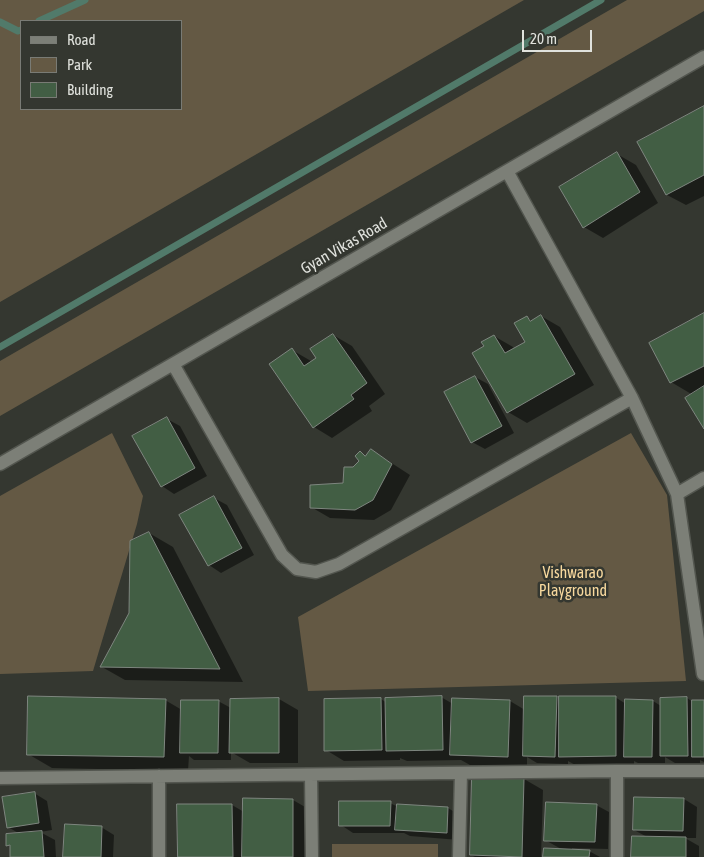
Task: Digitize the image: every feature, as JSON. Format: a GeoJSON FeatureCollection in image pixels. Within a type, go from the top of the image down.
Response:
{"type":"FeatureCollection","features":[{"type":"Feature","properties":{"kind":"street","name":"Gyan Vikas Road"},"geometry":{"type":"LineString","coordinates":[[0,464],[704,57]]}},
{"type":"Feature","properties":{"kind":"street"},"geometry":{"type":"LineString","coordinates":[[507,171],[632,398],[677,494],[704,674]]}},
{"type":"Feature","properties":{"kind":"street"},"geometry":{"type":"LineString","coordinates":[[173,364],[282,555],[297,569],[316,572],[339,564],[632,398]]}},
{"type":"Feature","properties":{"kind":"street"},"geometry":{"type":"LineString","coordinates":[[677,494],[704,478]]}},
{"type":"Feature","properties":{"kind":"street"},"geometry":{"type":"LineString","coordinates":[[617,771],[617,857]]}},
{"type":"Feature","properties":{"kind":"street"},"geometry":{"type":"LineString","coordinates":[[0,778],[704,771]]}},
{"type":"Feature","properties":{"kind":"street"},"geometry":{"type":"LineString","coordinates":[[459,857],[461,773]]}},
{"type":"Feature","properties":{"kind":"street"},"geometry":{"type":"LineString","coordinates":[[311,774],[312,857]]}},
{"type":"Feature","properties":{"kind":"street"},"geometry":{"type":"LineString","coordinates":[[159,776],[159,857]]}},
{"type":"Feature","properties":{"kind":"green space"},"geometry":{"type":"Polygon","coordinates":[[[0,0],[524,0],[0,302],[0,0]]]}},
{"type":"Feature","properties":{"kind":"green space"},"geometry":{"type":"Polygon","coordinates":[[[627,0],[704,0],[704,11],[0,416],[0,361],[627,0]]]}},
{"type":"Feature","properties":{"kind":"green space"},"geometry":{"type":"Polygon","coordinates":[[[112,433],[143,496],[137,524],[93,671],[0,674],[0,496],[112,433]]]}},
{"type":"Feature","properties":{"kind":"green space","name":"Vishwarao Playground"},"geometry":{"type":"Polygon","coordinates":[[[631,433],[667,495],[686,681],[308,691],[298,617],[631,433]]]}},
{"type":"Feature","properties":{"kind":"green space"},"geometry":{"type":"Polygon","coordinates":[[[332,844],[438,844],[438,857],[332,857],[332,844]]]}},
{"type":"Feature","properties":{"kind":"building"},"geometry":{"type":"Polygon","coordinates":[[[704,106],[704,175],[666,195],[637,142],[704,106]]]}},
{"type":"Feature","properties":{"kind":"building"},"geometry":{"type":"Polygon","coordinates":[[[617,152],[640,192],[583,228],[559,187],[617,152]]]}},
{"type":"Feature","properties":{"kind":"building"},"geometry":{"type":"Polygon","coordinates":[[[704,313],[704,366],[670,383],[649,343],[704,313]]]}},
{"type":"Feature","properties":{"kind":"building"},"geometry":{"type":"Polygon","coordinates":[[[541,315],[575,374],[507,413],[472,353],[484,346],[481,342],[494,335],[505,353],[525,342],[514,323],[527,316],[530,321],[541,315]]]}},
{"type":"Feature","properties":{"kind":"building"},"geometry":{"type":"Polygon","coordinates":[[[333,334],[367,383],[351,395],[354,399],[313,428],[269,364],[292,348],[304,366],[316,358],[310,349],[333,334]]]}},
{"type":"Feature","properties":{"kind":"building"},"geometry":{"type":"Polygon","coordinates":[[[475,376],[502,426],[471,443],[444,392],[475,376]]]}},
{"type":"Feature","properties":{"kind":"building"},"geometry":{"type":"Polygon","coordinates":[[[704,386],[704,429],[685,398],[704,386]]]}},
{"type":"Feature","properties":{"kind":"building"},"geometry":{"type":"Polygon","coordinates":[[[167,417],[195,468],[161,487],[132,436],[167,417]]]}},
{"type":"Feature","properties":{"kind":"building"},"geometry":{"type":"Polygon","coordinates":[[[371,449],[392,464],[373,500],[355,510],[310,508],[310,485],[343,483],[344,467],[353,467],[359,461],[355,456],[360,451],[365,456],[371,449]]]}},
{"type":"Feature","properties":{"kind":"building"},"geometry":{"type":"Polygon","coordinates":[[[214,496],[242,548],[208,566],[179,515],[214,496]]]}},
{"type":"Feature","properties":{"kind":"building"},"geometry":{"type":"Polygon","coordinates":[[[149,532],[220,669],[100,667],[129,613],[130,541],[149,532]]]}},
{"type":"Feature","properties":{"kind":"building"},"geometry":{"type":"Polygon","coordinates":[[[28,696],[166,699],[164,757],[27,755],[28,696]]]}},
{"type":"Feature","properties":{"kind":"building"},"geometry":{"type":"Polygon","coordinates":[[[442,696],[443,750],[386,751],[385,698],[442,696]]]}},
{"type":"Feature","properties":{"kind":"building"},"geometry":{"type":"Polygon","coordinates":[[[524,696],[557,696],[555,757],[523,756],[524,696]]]}},
{"type":"Feature","properties":{"kind":"building"},"geometry":{"type":"Polygon","coordinates":[[[559,696],[616,696],[616,756],[559,757],[559,696]]]}},
{"type":"Feature","properties":{"kind":"building"},"geometry":{"type":"Polygon","coordinates":[[[687,697],[688,756],[660,756],[660,698],[687,697]]]}},
{"type":"Feature","properties":{"kind":"building"},"geometry":{"type":"Polygon","coordinates":[[[279,698],[279,753],[229,753],[230,699],[279,698]]]}},
{"type":"Feature","properties":{"kind":"building"},"geometry":{"type":"Polygon","coordinates":[[[381,698],[382,750],[324,751],[324,699],[381,698]]]}},
{"type":"Feature","properties":{"kind":"building"},"geometry":{"type":"Polygon","coordinates":[[[452,698],[510,700],[508,757],[450,755],[452,698]]]}},
{"type":"Feature","properties":{"kind":"building"},"geometry":{"type":"Polygon","coordinates":[[[625,699],[653,700],[652,757],[624,757],[625,699]]]}},
{"type":"Feature","properties":{"kind":"building"},"geometry":{"type":"Polygon","coordinates":[[[181,700],[219,700],[218,753],[180,753],[181,700]]]}},
{"type":"Feature","properties":{"kind":"building"},"geometry":{"type":"Polygon","coordinates":[[[692,700],[704,700],[704,757],[692,757],[692,700]]]}},
{"type":"Feature","properties":{"kind":"building"},"geometry":{"type":"Polygon","coordinates":[[[472,776],[524,778],[522,857],[470,855],[472,776]]]}},
{"type":"Feature","properties":{"kind":"building"},"geometry":{"type":"Polygon","coordinates":[[[35,792],[39,823],[7,828],[2,797],[35,792]]]}},
{"type":"Feature","properties":{"kind":"building"},"geometry":{"type":"Polygon","coordinates":[[[634,797],[684,798],[683,831],[633,830],[634,797]]]}},
{"type":"Feature","properties":{"kind":"building"},"geometry":{"type":"Polygon","coordinates":[[[243,798],[293,799],[293,857],[242,857],[243,798]]]}},
{"type":"Feature","properties":{"kind":"building"},"geometry":{"type":"Polygon","coordinates":[[[339,801],[391,801],[390,826],[339,826],[339,801]]]}},
{"type":"Feature","properties":{"kind":"building"},"geometry":{"type":"Polygon","coordinates":[[[546,802],[597,804],[595,842],[544,841],[546,802]]]}},
{"type":"Feature","properties":{"kind":"building"},"geometry":{"type":"Polygon","coordinates":[[[177,804],[232,804],[233,857],[178,857],[177,804]]]}},
{"type":"Feature","properties":{"kind":"building"},"geometry":{"type":"Polygon","coordinates":[[[397,804],[448,807],[447,833],[395,830],[397,804]]]}},
{"type":"Feature","properties":{"kind":"building"},"geometry":{"type":"Polygon","coordinates":[[[65,824],[102,826],[101,857],[63,857],[65,824]]]}},
{"type":"Feature","properties":{"kind":"building"},"geometry":{"type":"Polygon","coordinates":[[[42,831],[44,857],[10,857],[10,845],[6,846],[6,834],[42,831]]]}},
{"type":"Feature","properties":{"kind":"building"},"geometry":{"type":"Polygon","coordinates":[[[632,836],[686,837],[686,857],[631,857],[632,836]]]}},
{"type":"Feature","properties":{"kind":"building"},"geometry":{"type":"Polygon","coordinates":[[[544,848],[590,850],[589,857],[543,857],[544,848]]]}},
{"type":"Feature","properties":{"kind":"waterway"},"geometry":{"type":"LineString","coordinates":[[41,20],[85,0]]}},
{"type":"Feature","properties":{"kind":"waterway"},"geometry":{"type":"LineString","coordinates":[[0,347],[601,0]]}},
{"type":"Feature","properties":{"kind":"waterway"},"geometry":{"type":"LineString","coordinates":[[0,22],[20,30]]}}]}
